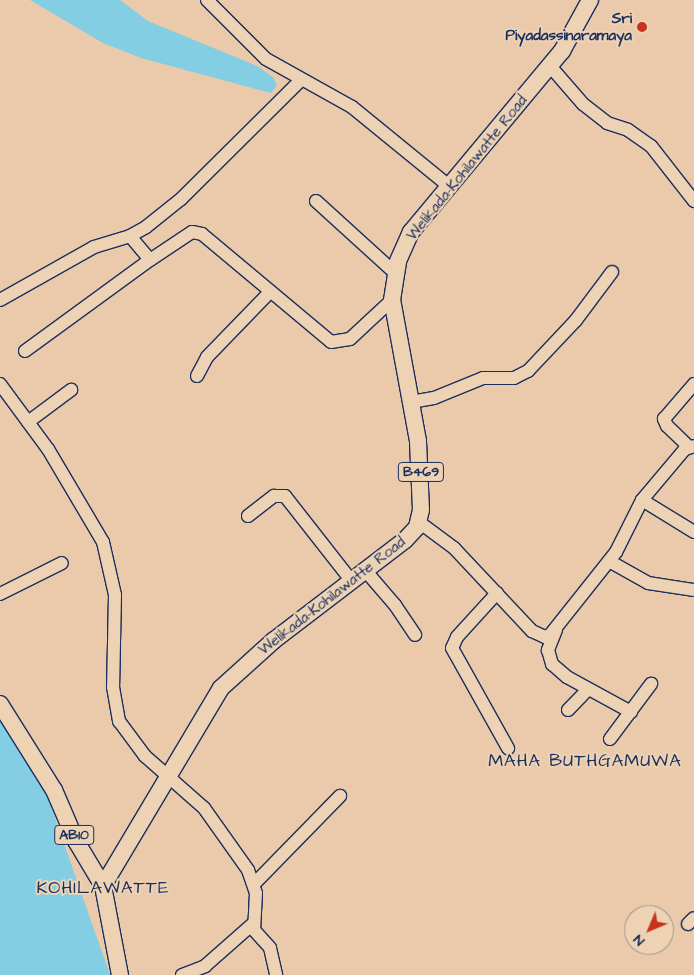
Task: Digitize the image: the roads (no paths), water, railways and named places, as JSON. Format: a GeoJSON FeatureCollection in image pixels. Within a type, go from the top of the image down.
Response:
{"type":"FeatureCollection","features":[{"type":"Feature","properties":{"kind":"main road","name":"Welikada-Kohilawatte Road"},"geometry":{"type":"LineString","coordinates":[[103,886],[170,777],[221,688],[273,641],[410,535],[419,522],[421,474],[411,402],[392,300],[395,273],[411,232],[550,66],[570,39],[590,0]]}},
{"type":"Feature","properties":{"kind":"main road","name":"AB10"},"geometry":{"type":"LineString","coordinates":[[0,704],[54,790],[76,841],[103,886],[120,975]]}},
{"type":"Feature","properties":{"kind":"street"},"geometry":{"type":"LineString","coordinates":[[207,0],[266,59],[352,107],[449,186]]}},
{"type":"Feature","properties":{"kind":"street"},"geometry":{"type":"LineString","coordinates":[[550,66],[583,104],[607,123],[628,130],[651,146],[694,201]]}},
{"type":"Feature","properties":{"kind":"street"},"geometry":{"type":"LineString","coordinates":[[0,300],[94,246],[130,236],[181,199],[301,80]]}},
{"type":"Feature","properties":{"kind":"street"},"geometry":{"type":"LineString","coordinates":[[316,201],[395,273]]}},
{"type":"Feature","properties":{"kind":"street"},"geometry":{"type":"LineString","coordinates":[[25,351],[150,260],[197,231],[324,338],[340,342],[350,339],[392,300]]}},
{"type":"Feature","properties":{"kind":"street"},"geometry":{"type":"LineString","coordinates":[[130,236],[150,260]]}},
{"type":"Feature","properties":{"kind":"street"},"geometry":{"type":"LineString","coordinates":[[411,402],[434,398],[484,378],[514,378],[528,371],[576,320],[612,272]]}},
{"type":"Feature","properties":{"kind":"street"},"geometry":{"type":"LineString","coordinates":[[197,376],[207,356],[270,292]]}},
{"type":"Feature","properties":{"kind":"street"},"geometry":{"type":"LineString","coordinates":[[0,384],[28,422],[103,542],[115,595],[113,687],[119,721],[145,756],[170,777],[213,820],[255,884],[254,930],[270,948],[276,975]]}},
{"type":"Feature","properties":{"kind":"street"},"geometry":{"type":"LineString","coordinates":[[631,712],[588,689],[552,664],[548,650],[556,630],[609,561],[642,500],[691,447],[667,426],[664,419],[694,384]]}},
{"type":"Feature","properties":{"kind":"street"},"geometry":{"type":"LineString","coordinates":[[28,422],[72,390]]}},
{"type":"Feature","properties":{"kind":"street"},"geometry":{"type":"LineString","coordinates":[[248,516],[274,496],[285,496],[350,580]]}},
{"type":"Feature","properties":{"kind":"street"},"geometry":{"type":"LineString","coordinates":[[642,500],[694,532]]}},
{"type":"Feature","properties":{"kind":"street"},"geometry":{"type":"LineString","coordinates":[[419,522],[442,536],[532,631],[545,637],[556,630]]}},
{"type":"Feature","properties":{"kind":"street"},"geometry":{"type":"LineString","coordinates":[[609,561],[648,583],[694,590]]}},
{"type":"Feature","properties":{"kind":"street"},"geometry":{"type":"LineString","coordinates":[[0,594],[62,564]]}},
{"type":"Feature","properties":{"kind":"street"},"geometry":{"type":"LineString","coordinates":[[364,569],[395,605],[415,635]]}},
{"type":"Feature","properties":{"kind":"street"},"geometry":{"type":"LineString","coordinates":[[498,594],[457,637],[452,648],[508,748]]}},
{"type":"Feature","properties":{"kind":"street"},"geometry":{"type":"LineString","coordinates":[[610,739],[651,684]]}},
{"type":"Feature","properties":{"kind":"street"},"geometry":{"type":"LineString","coordinates":[[568,710],[588,689]]}},
{"type":"Feature","properties":{"kind":"street"},"geometry":{"type":"LineString","coordinates":[[255,884],[340,796]]}},
{"type":"Feature","properties":{"kind":"street"},"geometry":{"type":"LineString","coordinates":[[182,975],[205,966],[254,923]]}},
{"type":"Feature","properties":{"kind":"water"},"geometry":{"type":"Polygon","coordinates":[[[30,0],[120,0],[148,21],[257,66],[273,77],[277,85],[271,93],[141,58],[103,43],[30,0]]]}},
{"type":"Feature","properties":{"kind":"water"},"geometry":{"type":"Polygon","coordinates":[[[0,719],[47,795],[110,975],[0,975],[0,719]]]}},
{"type":"Feature","properties":{"kind":"place","name":"Sri Piyadassinaramaya"},"geometry":{"type":"Point","coordinates":[642,27]}},
{"type":"Feature","properties":{"kind":"district","name":"MAHA BUTHGAMUWA"},"geometry":{"type":"Point","coordinates":[585,761]}},
{"type":"Feature","properties":{"kind":"district","name":"KOHILAWATTE"},"geometry":{"type":"Point","coordinates":[103,888]}}]}
